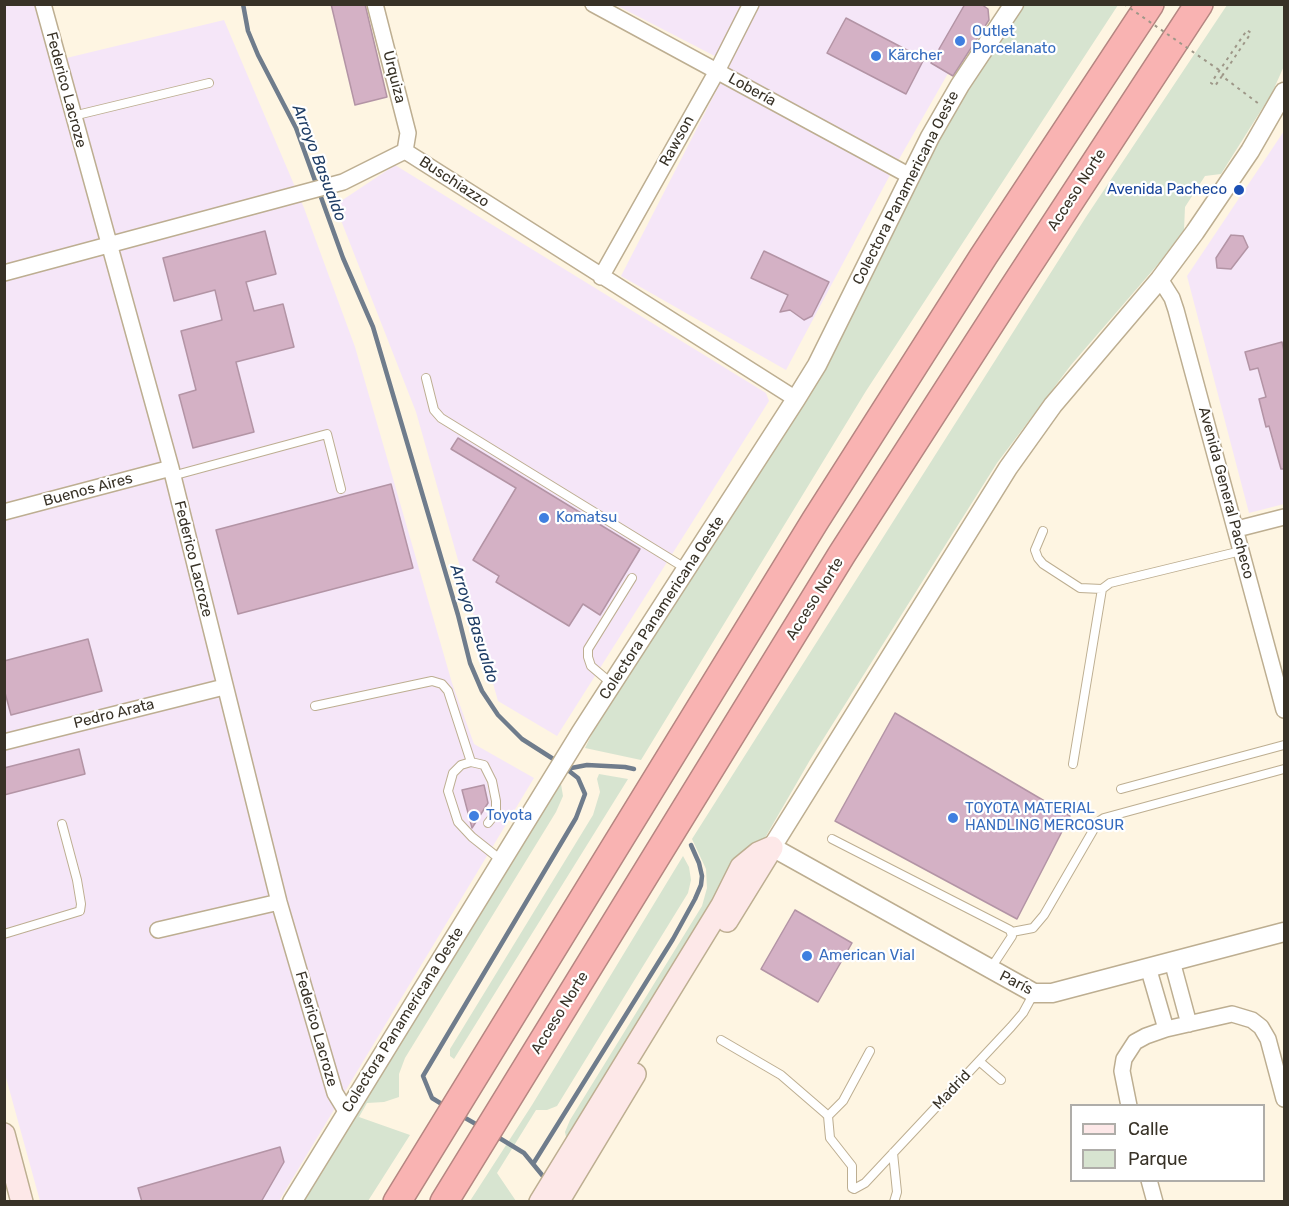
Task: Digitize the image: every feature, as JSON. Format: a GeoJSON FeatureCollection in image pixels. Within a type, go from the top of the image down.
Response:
{"type":"FeatureCollection","features":[{"type":"Feature","properties":{"kind":"highway"},"geometry":{"type":"LineString","coordinates":[[397,1202],[815,521],[983,257],[1150,4]]}},
{"type":"Feature","properties":{"kind":"highway","name":"Acceso Norte"},"geometry":{"type":"LineString","coordinates":[[444,1202],[842,554],[1199,4]]}},
{"type":"Feature","properties":{"kind":"main road"},"geometry":{"type":"LineString","coordinates":[[540,1202],[574,1160],[772,848]]}},
{"type":"Feature","properties":{"kind":"main road"},"geometry":{"type":"LineString","coordinates":[[4,1134],[22,1202]]}},
{"type":"Feature","properties":{"kind":"main road"},"geometry":{"type":"LineString","coordinates":[[558,1202],[574,1160]]}},
{"type":"Feature","properties":{"kind":"street","name":"Federico Lacroze"},"geometry":{"type":"LineString","coordinates":[[43,4],[171,472],[279,902],[335,1093],[346,1111]]}},
{"type":"Feature","properties":{"kind":"street","name":"Urquiza"},"geometry":{"type":"LineString","coordinates":[[375,4],[408,133],[405,151]]}},
{"type":"Feature","properties":{"kind":"street","name":"Lobería"},"geometry":{"type":"LineString","coordinates":[[593,4],[910,176]]}},
{"type":"Feature","properties":{"kind":"street","name":"Rawson"},"geometry":{"type":"LineString","coordinates":[[601,277],[717,71],[751,4]]}},
{"type":"Feature","properties":{"kind":"street","name":"Colectora Panamericana Oeste"},"geometry":{"type":"LineString","coordinates":[[292,1202],[581,732],[817,365],[910,176],[960,85],[1014,4]]}},
{"type":"Feature","properties":{"kind":"street"},"geometry":{"type":"LineString","coordinates":[[772,848],[1008,468],[1053,405],[1160,279],[1228,184],[1280,102]]}},
{"type":"Feature","properties":{"kind":"street","name":"Buschiazzo"},"geometry":{"type":"LineString","coordinates":[[4,273],[343,182],[405,151],[796,399]]}},
{"type":"Feature","properties":{"kind":"street","name":"Avenida General Pacheco"},"geometry":{"type":"LineString","coordinates":[[1160,279],[1172,298],[1176,310],[1284,710]]}},
{"type":"Feature","properties":{"kind":"street","name":"Buenos Aires"},"geometry":{"type":"LineString","coordinates":[[4,512],[171,472]]}},
{"type":"Feature","properties":{"kind":"street"},"geometry":{"type":"LineString","coordinates":[[1237,530],[1284,517]]}},
{"type":"Feature","properties":{"kind":"street","name":"Pedro Arata"},"geometry":{"type":"LineString","coordinates":[[4,742],[224,687]]}},
{"type":"Feature","properties":{"kind":"street","name":"París"},"geometry":{"type":"LineString","coordinates":[[772,848],[1034,993],[1052,993],[1284,932]]}},
{"type":"Feature","properties":{"kind":"street"},"geometry":{"type":"LineString","coordinates":[[158,930],[279,902]]}},
{"type":"Feature","properties":{"kind":"street"},"geometry":{"type":"LineString","coordinates":[[1172,961],[1189,1024]]}},
{"type":"Feature","properties":{"kind":"street"},"geometry":{"type":"LineString","coordinates":[[1148,967],[1166,1029]]}},
{"type":"Feature","properties":{"kind":"street"},"geometry":{"type":"LineString","coordinates":[[1129,1104],[1122,1071],[1124,1059],[1135,1042],[1146,1035],[1166,1029],[1232,1014],[1252,1020],[1261,1027],[1268,1039],[1284,1099]]}},
{"type":"Feature","properties":{"kind":"street"},"geometry":{"type":"LineString","coordinates":[[1150,1182],[1155,1202]]}},
{"type":"Feature","properties":{"kind":"lane"},"geometry":{"type":"LineString","coordinates":[[73,116],[209,83]]}},
{"type":"Feature","properties":{"kind":"lane"},"geometry":{"type":"LineString","coordinates":[[426,378],[434,410],[441,418],[687,569]]}},
{"type":"Feature","properties":{"kind":"lane"},"geometry":{"type":"LineString","coordinates":[[171,472],[327,434],[340,489]]}},
{"type":"Feature","properties":{"kind":"lane"},"geometry":{"type":"LineString","coordinates":[[1043,531],[1035,550],[1038,558],[1043,564],[1080,588],[1102,589],[1110,583],[1242,551]]}},
{"type":"Feature","properties":{"kind":"lane"},"geometry":{"type":"LineString","coordinates":[[612,684],[591,666],[588,649],[632,578]]}},
{"type":"Feature","properties":{"kind":"lane"},"geometry":{"type":"LineString","coordinates":[[1073,764],[1102,589]]}},
{"type":"Feature","properties":{"kind":"lane"},"geometry":{"type":"LineString","coordinates":[[315,706],[432,681],[442,684],[448,691],[471,762]]}},
{"type":"Feature","properties":{"kind":"lane"},"geometry":{"type":"LineString","coordinates":[[1121,789],[1284,745]]}},
{"type":"Feature","properties":{"kind":"lane"},"geometry":{"type":"LineString","coordinates":[[488,823],[496,813],[492,781],[484,765],[471,762],[461,765],[453,773],[448,791],[458,822],[472,837],[502,861]]}},
{"type":"Feature","properties":{"kind":"lane"},"geometry":{"type":"LineString","coordinates":[[832,839],[1012,932],[1029,929],[1036,925],[1044,915],[1093,828],[1104,818],[1284,769]]}},
{"type":"Feature","properties":{"kind":"lane"},"geometry":{"type":"LineString","coordinates":[[4,934],[80,910],[77,880],[62,824]]}},
{"type":"Feature","properties":{"kind":"lane"},"geometry":{"type":"LineString","coordinates":[[990,969],[1012,936],[1012,932]]}},
{"type":"Feature","properties":{"kind":"lane","name":"Madrid"},"geometry":{"type":"LineString","coordinates":[[828,1116],[830,1138],[852,1166],[852,1188],[857,1188],[865,1184],[1023,1013],[1034,993]]}},
{"type":"Feature","properties":{"kind":"lane"},"geometry":{"type":"LineString","coordinates":[[721,1040],[781,1075],[828,1116],[843,1101],[870,1051]]}},
{"type":"Feature","properties":{"kind":"lane"},"geometry":{"type":"LineString","coordinates":[[979,1061],[1001,1080]]}},
{"type":"Feature","properties":{"kind":"lane"},"geometry":{"type":"LineString","coordinates":[[893,1154],[897,1192],[894,1202]]}},
{"type":"Feature","properties":{"kind":"path"},"geometry":{"type":"LineString","coordinates":[[1124,4],[1219,70]]}},
{"type":"Feature","properties":{"kind":"path"},"geometry":{"type":"LineString","coordinates":[[1247,30],[1251,33],[1215,86],[1211,83],[1219,70],[1247,30]]}},
{"type":"Feature","properties":{"kind":"path"},"geometry":{"type":"LineString","coordinates":[[1222,75],[1280,102]]}},
{"type":"Feature","properties":{"kind":"shaded area"},"geometry":{"type":"Polygon","coordinates":[[[4,5],[37,5],[54,61],[224,20],[304,208],[355,347],[452,683],[474,744],[534,778],[279,1201],[40,1201],[5,1074],[4,5]]]}},
{"type":"Feature","properties":{"kind":"shaded area"},"geometry":{"type":"Polygon","coordinates":[[[616,5],[987,5],[890,175],[786,370],[621,276],[730,64],[616,5]]]}},
{"type":"Feature","properties":{"kind":"shaded area"},"geometry":{"type":"Polygon","coordinates":[[[1284,131],[1284,504],[1249,513],[1187,276],[1284,131]]]}},
{"type":"Feature","properties":{"kind":"shaded area"},"geometry":{"type":"Polygon","coordinates":[[[395,165],[766,393],[769,401],[557,736],[498,701],[416,412],[335,205],[395,165]]]}},
{"type":"Feature","properties":{"kind":"green space"},"geometry":{"type":"Polygon","coordinates":[[[1020,5],[1118,5],[866,391],[641,760],[585,748],[612,693],[719,527],[958,97],[1020,5]]]}},
{"type":"Feature","properties":{"kind":"green space"},"geometry":{"type":"Polygon","coordinates":[[[1227,5],[1284,5],[1284,66],[1272,93],[1221,174],[1205,176],[1185,207],[1184,230],[1159,263],[1071,365],[997,463],[810,760],[762,843],[568,1147],[565,1132],[570,1120],[702,906],[707,888],[706,869],[692,839],[1086,217],[1227,5]]]}},
{"type":"Feature","properties":{"kind":"green space"},"geometry":{"type":"Polygon","coordinates":[[[599,774],[628,779],[454,1059],[450,1056],[450,1049],[593,815],[600,792],[597,779],[599,774]]]}},
{"type":"Feature","properties":{"kind":"green space"},"geometry":{"type":"Polygon","coordinates":[[[557,780],[561,784],[563,796],[556,812],[405,1058],[399,1074],[399,1097],[384,1102],[367,1103],[359,1117],[410,1135],[368,1201],[303,1202],[370,1085],[557,780]]]}},
{"type":"Feature","properties":{"kind":"green space"},"geometry":{"type":"Polygon","coordinates":[[[683,856],[689,867],[691,880],[688,893],[557,1106],[547,1110],[536,1110],[497,1173],[516,1201],[470,1201],[532,1105],[683,856]]]}},
{"type":"Feature","properties":{"kind":"building"},"geometry":{"type":"Polygon","coordinates":[[[331,4],[365,4],[387,97],[355,105],[331,4]]]}},
{"type":"Feature","properties":{"kind":"building","name":"Outlet Porcelanato"},"geometry":{"type":"Polygon","coordinates":[[[965,4],[981,4],[988,9],[989,20],[953,76],[931,63],[965,4]]]}},
{"type":"Feature","properties":{"kind":"building","name":"Kärcher"},"geometry":{"type":"Polygon","coordinates":[[[846,18],[924,59],[906,94],[827,53],[846,18]]]}},
{"type":"Feature","properties":{"kind":"building"},"geometry":{"type":"Polygon","coordinates":[[[265,231],[276,274],[246,282],[254,311],[283,304],[294,347],[236,362],[254,432],[193,448],[179,395],[196,390],[181,331],[222,320],[215,290],[174,301],[163,258],[265,231]]]}},
{"type":"Feature","properties":{"kind":"building"},"geometry":{"type":"Polygon","coordinates":[[[1231,235],[1243,236],[1248,247],[1231,269],[1217,268],[1216,258],[1231,235]]]}},
{"type":"Feature","properties":{"kind":"building"},"geometry":{"type":"Polygon","coordinates":[[[764,251],[829,282],[812,316],[804,320],[790,310],[780,312],[788,295],[751,278],[764,251]]]}},
{"type":"Feature","properties":{"kind":"building"},"geometry":{"type":"Polygon","coordinates":[[[1282,342],[1284,351],[1284,469],[1281,469],[1269,426],[1266,427],[1259,399],[1266,397],[1258,368],[1250,370],[1245,352],[1282,342]]]}},
{"type":"Feature","properties":{"kind":"building","name":"Komatsu"},"geometry":{"type":"Polygon","coordinates":[[[458,438],[640,549],[600,615],[583,604],[569,626],[496,582],[499,576],[473,560],[516,488],[451,449],[458,438]]]}},
{"type":"Feature","properties":{"kind":"building"},"geometry":{"type":"Polygon","coordinates":[[[391,484],[413,568],[238,614],[216,530],[391,484]]]}},
{"type":"Feature","properties":{"kind":"building"},"geometry":{"type":"Polygon","coordinates":[[[88,639],[102,691],[11,715],[4,689],[4,661],[88,639]]]}},
{"type":"Feature","properties":{"kind":"building","name":"TOYOTA MATERIAL HANDLING MERCOSUR"},"geometry":{"type":"Polygon","coordinates":[[[895,713],[1070,816],[1017,919],[835,821],[895,713]]]}},
{"type":"Feature","properties":{"kind":"building"},"geometry":{"type":"Polygon","coordinates":[[[79,749],[85,774],[4,795],[4,768],[79,749]]]}},
{"type":"Feature","properties":{"kind":"building","name":"Toyota"},"geometry":{"type":"Polygon","coordinates":[[[484,785],[488,803],[472,828],[462,790],[484,785]]]}},
{"type":"Feature","properties":{"kind":"building","name":"American Vial"},"geometry":{"type":"Polygon","coordinates":[[[795,910],[852,943],[818,1002],[761,969],[795,910]]]}},
{"type":"Feature","properties":{"kind":"building"},"geometry":{"type":"Polygon","coordinates":[[[280,1147],[284,1162],[261,1202],[142,1202],[138,1188],[280,1147]]]}},
{"type":"Feature","properties":{"kind":"waterway","name":"Arroyo Basualdo"},"geometry":{"type":"LineString","coordinates":[[243,4],[248,31],[296,128],[343,258],[373,327],[470,663],[482,691],[498,715],[522,739],[558,762]]}},
{"type":"Feature","properties":{"kind":"waterway"},"geometry":{"type":"LineString","coordinates":[[566,769],[587,765],[634,769]]}},
{"type":"Feature","properties":{"kind":"waterway","name":"Arroyo Basualdo"},"geometry":{"type":"LineString","coordinates":[[445,1106],[432,1098],[423,1076],[576,818],[585,794],[578,778],[564,767]]}},
{"type":"Feature","properties":{"kind":"waterway"},"geometry":{"type":"LineString","coordinates":[[533,1164],[673,939],[695,899],[702,876],[691,845]]}},
{"type":"Feature","properties":{"kind":"waterway","name":"Arroyo Basualdo"},"geometry":{"type":"LineString","coordinates":[[460,1115],[481,1127]]}},
{"type":"Feature","properties":{"kind":"waterway","name":"Arroyo Basualdo"},"geometry":{"type":"LineString","coordinates":[[496,1136],[524,1153],[547,1181]]}},
{"type":"Feature","properties":{"kind":"place","name":"Outlet Porcelanato"},"geometry":{"type":"Point","coordinates":[960,41]}},
{"type":"Feature","properties":{"kind":"place","name":"Kärcher"},"geometry":{"type":"Point","coordinates":[876,56]}},
{"type":"Feature","properties":{"kind":"place","name":"Avenida Pacheco"},"geometry":{"type":"Point","coordinates":[1239,190]}},
{"type":"Feature","properties":{"kind":"place","name":"Komatsu"},"geometry":{"type":"Point","coordinates":[544,518]}},
{"type":"Feature","properties":{"kind":"place","name":"Toyota"},"geometry":{"type":"Point","coordinates":[474,816]}},
{"type":"Feature","properties":{"kind":"place","name":"TOYOTA MATERIAL HANDLING MERCOSUR"},"geometry":{"type":"Point","coordinates":[953,818]}},
{"type":"Feature","properties":{"kind":"place","name":"American Vial"},"geometry":{"type":"Point","coordinates":[807,956]}}]}
